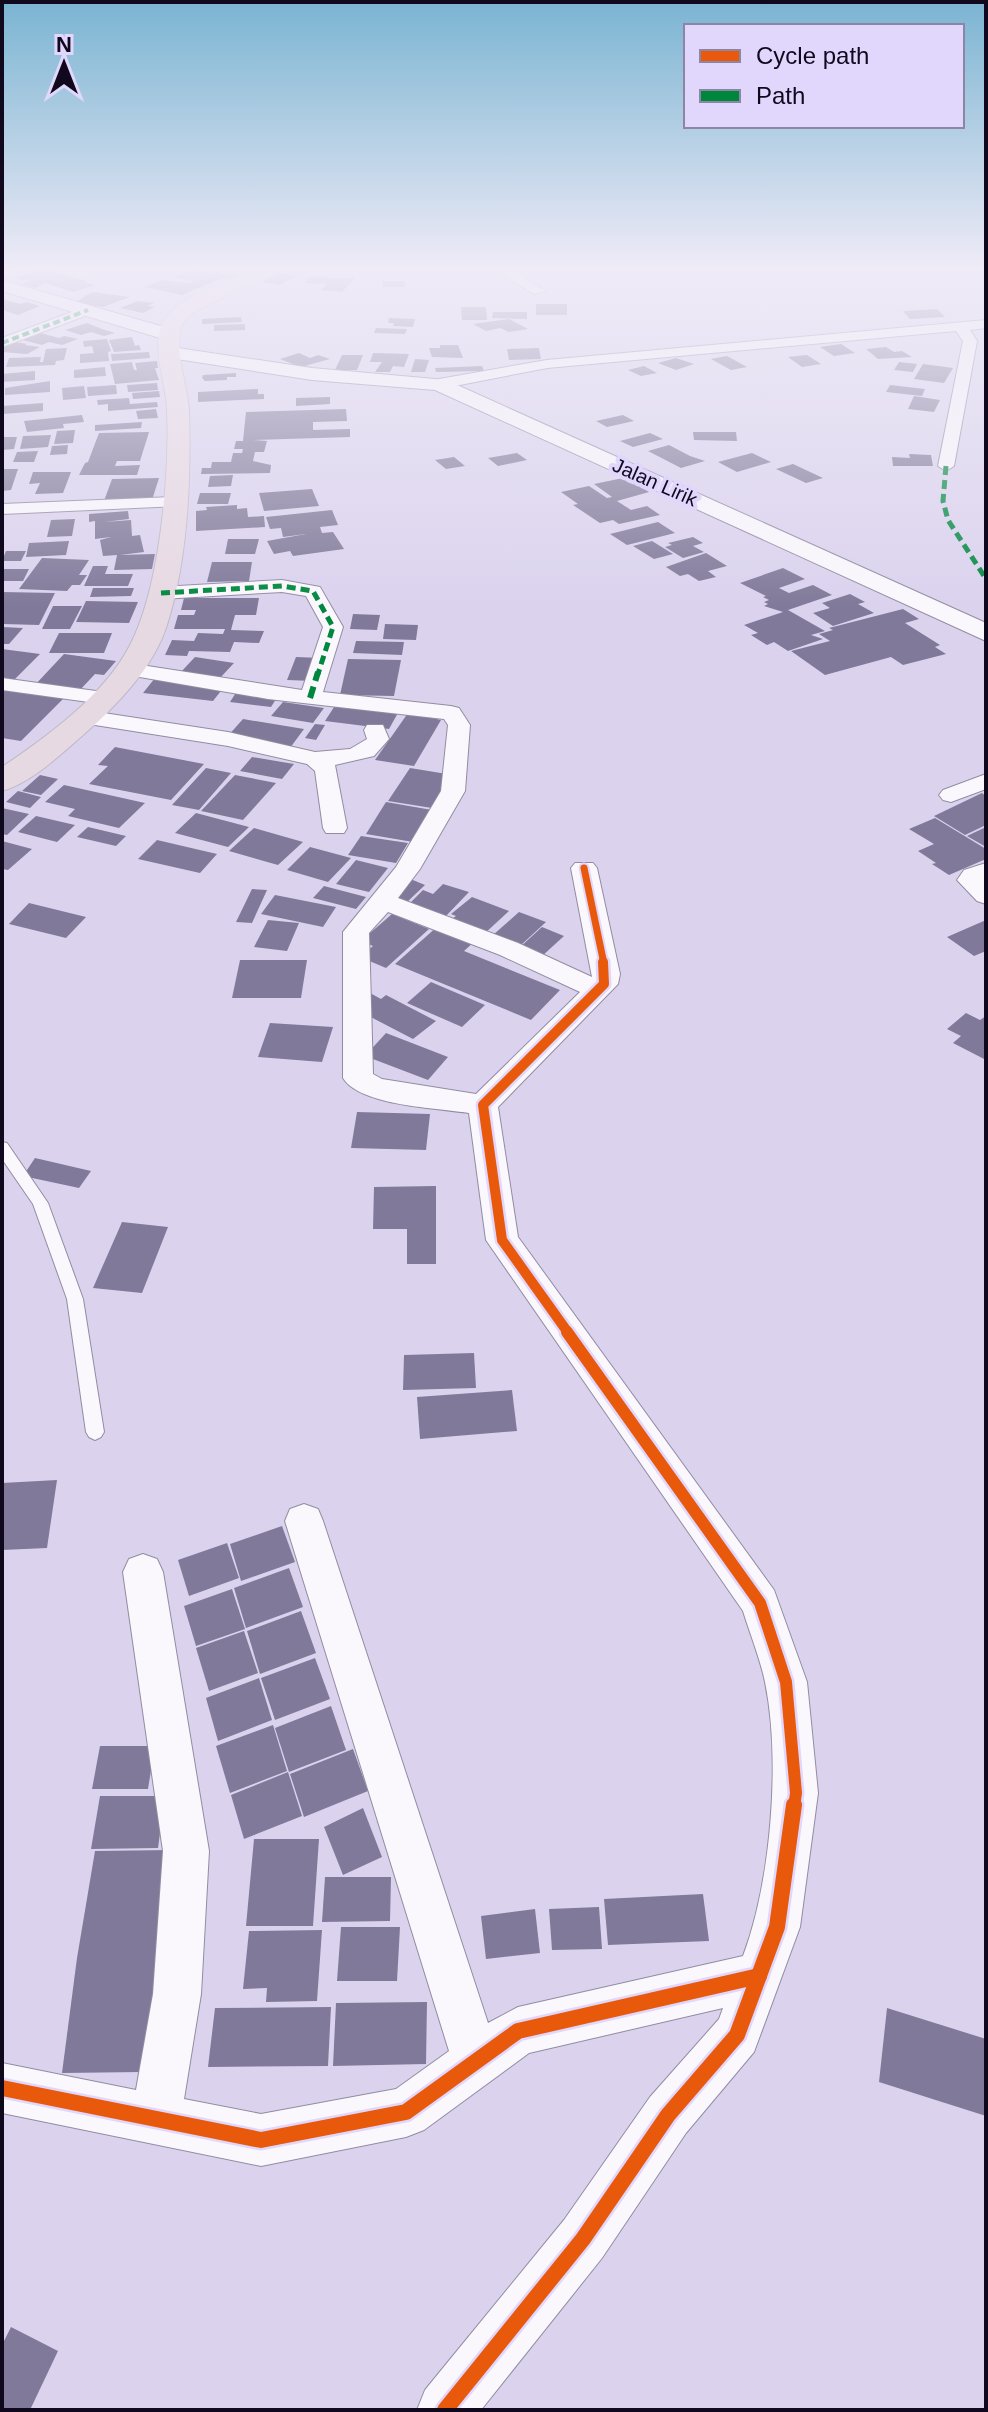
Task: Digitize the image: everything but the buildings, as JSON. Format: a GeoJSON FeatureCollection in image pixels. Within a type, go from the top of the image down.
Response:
{"type":"FeatureCollection","features":[{"type":"Feature","properties":{"kind":"highway"},"geometry":{"type":"LineString","coordinates":[[2,781],[29,764],[93,707],[128,669],[150,632],[161,593],[173,502],[178,408],[174,383]]}},
{"type":"Feature","properties":{"kind":"main road","name":"Jalan Lirik"},"geometry":{"type":"LineString","coordinates":[[421,383],[439,384],[986,633]]}},
{"type":"Feature","properties":{"kind":"street"},"geometry":{"type":"LineString","coordinates":[[439,384],[447,383]]}},
{"type":"Feature","properties":{"kind":"street"},"geometry":{"type":"LineString","coordinates":[[946,466],[968,383]]}},
{"type":"Feature","properties":{"kind":"street"},"geometry":{"type":"LineString","coordinates":[[2,509],[173,502]]}},
{"type":"Feature","properties":{"kind":"street"},"geometry":{"type":"LineString","coordinates":[[161,593],[282,586],[313,591],[333,627],[310,698]]}},
{"type":"Feature","properties":{"kind":"street"},"geometry":{"type":"LineString","coordinates":[[128,669],[310,698],[451,713],[456,717],[459,725],[453,791],[407,869],[356,932],[358,1078],[374,1088],[483,1105]]}},
{"type":"Feature","properties":{"kind":"street"},"geometry":{"type":"LineString","coordinates":[[2,684],[315,759],[357,755],[373,748],[378,739],[375,730]]}},
{"type":"Feature","properties":{"kind":"street"},"geometry":{"type":"LineString","coordinates":[[315,759],[326,769],[335,828]]}},
{"type":"Feature","properties":{"kind":"street"},"geometry":{"type":"LineString","coordinates":[[951,795],[986,781]]}},
{"type":"Feature","properties":{"kind":"street"},"geometry":{"type":"LineString","coordinates":[[483,1105],[598,990],[606,974],[584,868]]}},
{"type":"Feature","properties":{"kind":"street"},"geometry":{"type":"LineString","coordinates":[[986,871],[973,875],[970,880],[986,896]]}},
{"type":"Feature","properties":{"kind":"street"},"geometry":{"type":"LineString","coordinates":[[383,901],[509,949],[598,990]]}},
{"type":"Feature","properties":{"kind":"street"},"geometry":{"type":"LineString","coordinates":[[464,2399],[583,2239],[668,2115],[737,2035],[777,1927],[796,1793],[786,1682],[760,1603],[502,1240],[483,1105]]}},
{"type":"Feature","properties":{"kind":"street"},"geometry":{"type":"LineString","coordinates":[[304,1521],[476,2060]]}},
{"type":"Feature","properties":{"kind":"street"},"geometry":{"type":"LineString","coordinates":[[143,1572],[186,1851],[177,1994],[156,2119]]}},
{"type":"Feature","properties":{"kind":"street"},"geometry":{"type":"LineString","coordinates":[[2,2088],[261,2140],[406,2112],[518,2031],[759,1976]]}},
{"type":"Feature","properties":{"kind":"lane"},"geometry":{"type":"LineString","coordinates":[[2,1147],[40,1203],[75,1299],[95,1432]]}},
{"type":"Feature","properties":{"kind":"marked path"},"geometry":{"type":"LineString","coordinates":[[946,466],[943,501],[948,520],[986,579]]}},
{"type":"Feature","properties":{"kind":"marked path"},"geometry":{"type":"LineString","coordinates":[[161,593],[282,586],[313,591],[333,627],[310,698]]}},
{"type":"Feature","properties":{"kind":"cycle path"},"geometry":{"type":"LineString","coordinates":[[445,2410],[583,2239],[668,2115],[737,2035],[777,1927],[796,1793],[786,1682],[760,1603],[502,1240],[483,1105],[604,984],[606,974],[584,868]]}},
{"type":"Feature","properties":{"kind":"cycle path"},"geometry":{"type":"LineString","coordinates":[[2,2088],[261,2140],[406,2112],[518,2031],[759,1976]]}}]}
